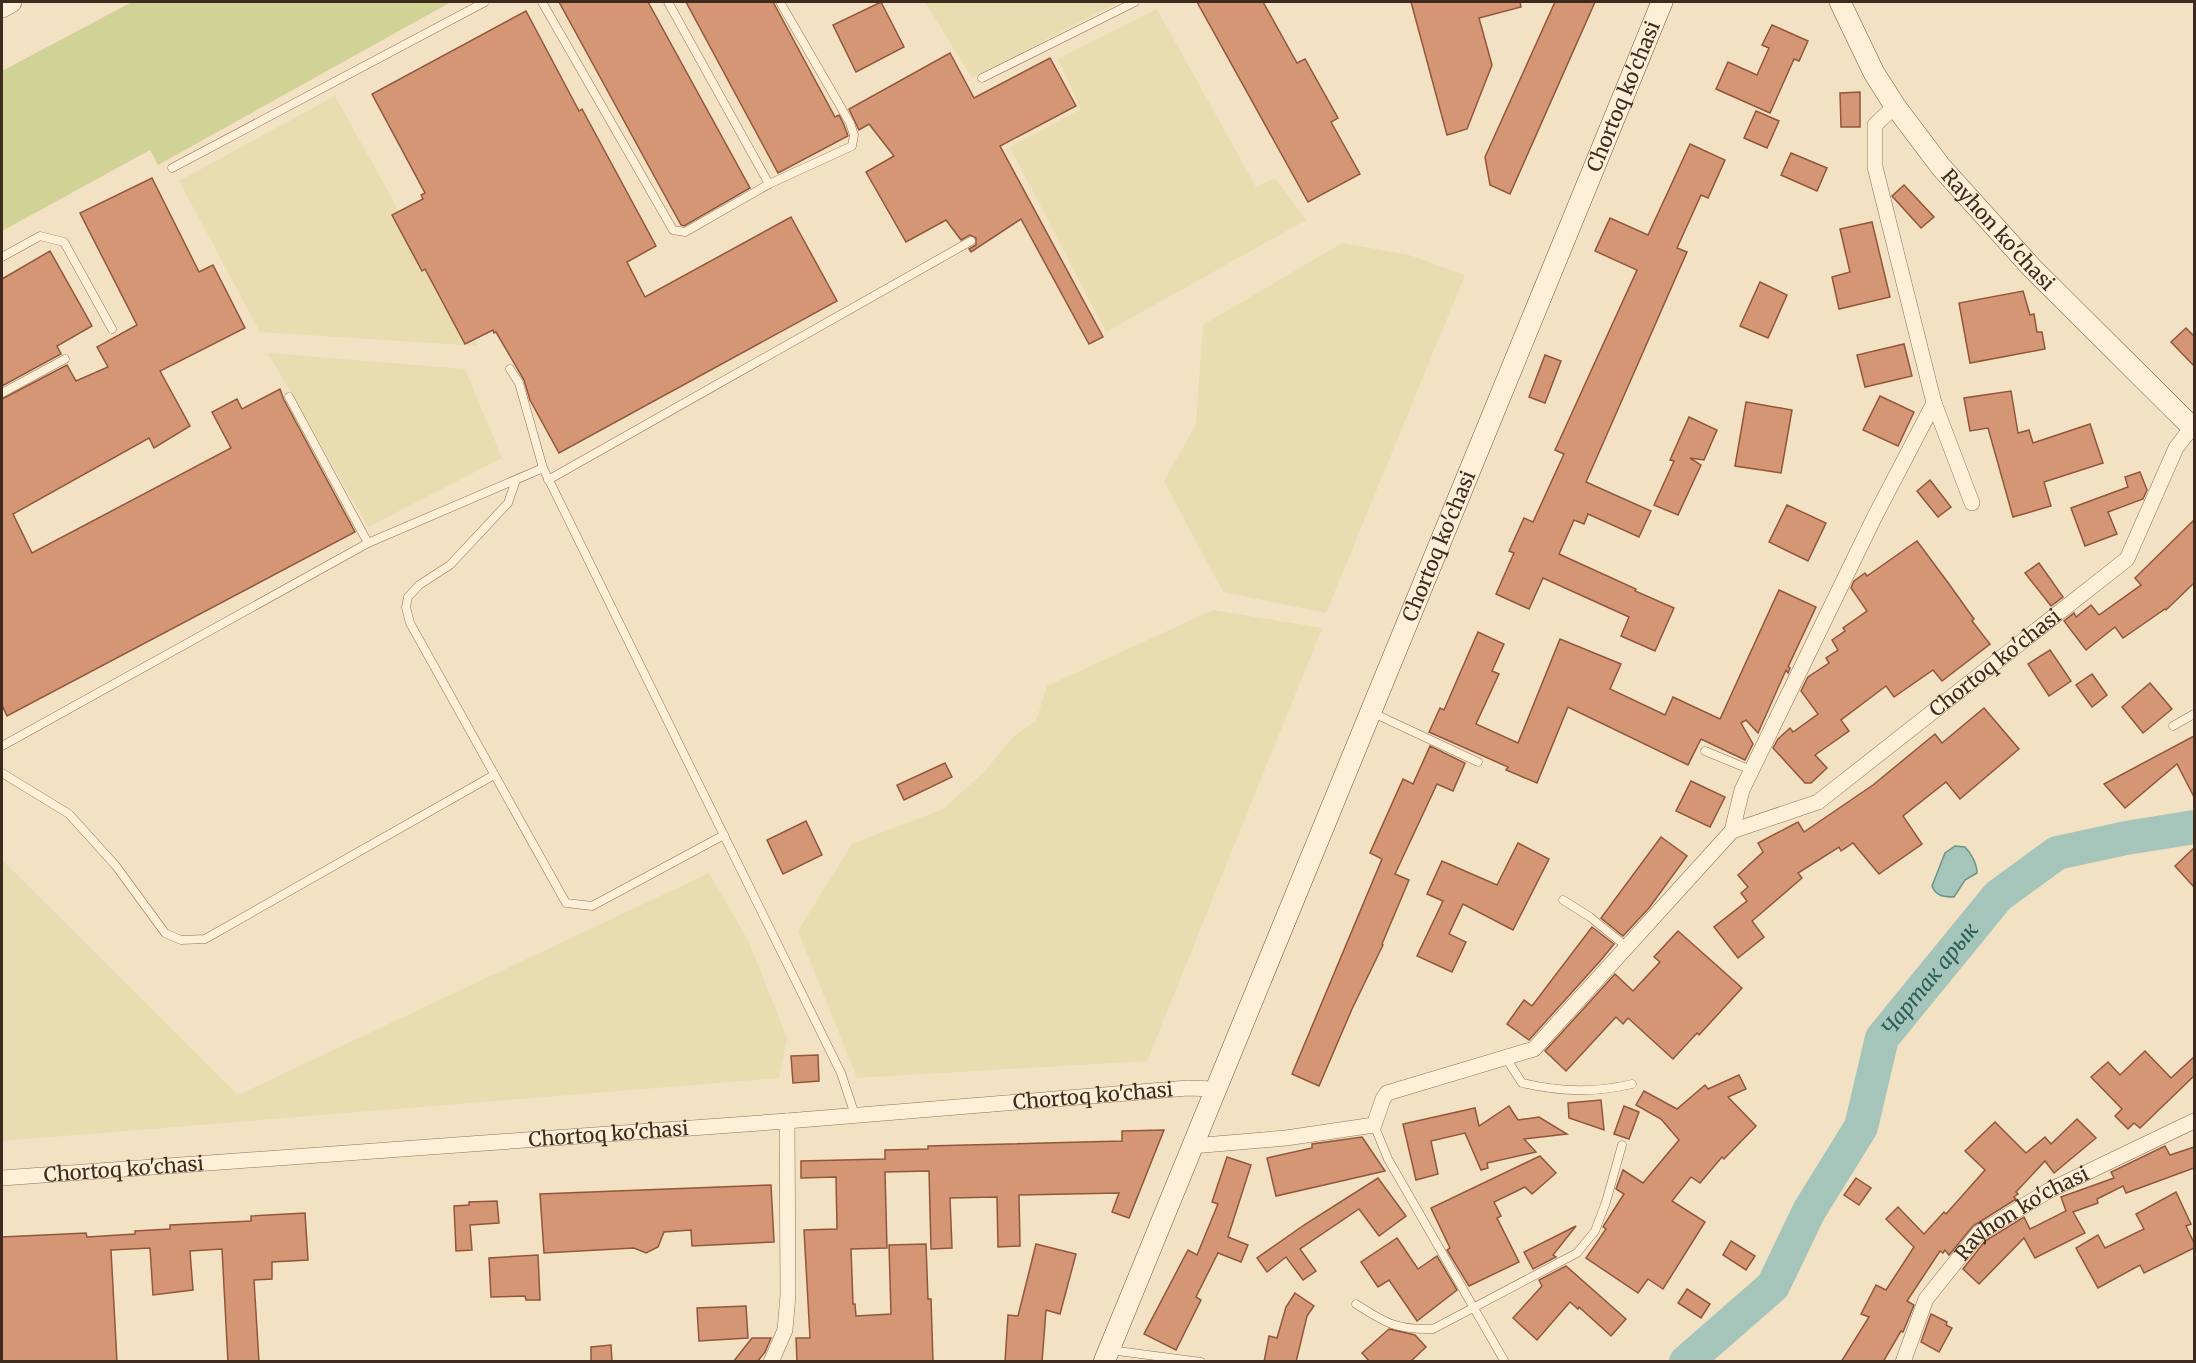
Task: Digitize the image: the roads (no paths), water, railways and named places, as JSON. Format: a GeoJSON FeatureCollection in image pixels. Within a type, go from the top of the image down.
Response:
{"type":"FeatureCollection","features":[{"type":"Feature","properties":{"kind":"street"},"geometry":{"type":"LineString","coordinates":[[2,7],[11,2]]}},
{"type":"Feature","properties":{"kind":"street","name":"Chortoq ko'chasi"},"geometry":{"type":"LineString","coordinates":[[1106,1356],[1662,2]]}},
{"type":"Feature","properties":{"kind":"street","name":"Rayhon ko'chasi"},"geometry":{"type":"LineString","coordinates":[[1840,2],[1874,73],[1894,106],[1941,167],[2032,268],[2193,428]]}},
{"type":"Feature","properties":{"kind":"street"},"geometry":{"type":"LineString","coordinates":[[1894,106],[1875,125],[1875,167],[1934,403],[1972,503]]}},
{"type":"Feature","properties":{"kind":"street","name":"Chortoq ko'chasi"},"geometry":{"type":"LineString","coordinates":[[1374,1125],[1387,1093],[1534,1049],[1732,831],[1742,790],[1751,770],[1869,529],[1934,403]]}},
{"type":"Feature","properties":{"kind":"street","name":"Chortoq ko'chasi"},"geometry":{"type":"LineString","coordinates":[[1732,831],[1818,802],[2127,559],[2176,448],[2193,428]]}},
{"type":"Feature","properties":{"kind":"street","name":"Chortoq ko'chasi"},"geometry":{"type":"LineString","coordinates":[[2,1178],[787,1121],[1188,1088],[1214,1089]]}},
{"type":"Feature","properties":{"kind":"street"},"geometry":{"type":"LineString","coordinates":[[771,1362],[785,1330],[788,1295],[787,1121]]}},
{"type":"Feature","properties":{"kind":"street","name":"Rayhon ko'chasi"},"geometry":{"type":"LineString","coordinates":[[1903,1362],[1926,1299],[1978,1234],[2048,1191],[2194,1121]]}},
{"type":"Feature","properties":{"kind":"street"},"geometry":{"type":"LineString","coordinates":[[1192,1146],[1287,1138],[1374,1125]]}},
{"type":"Feature","properties":{"kind":"lane"},"geometry":{"type":"LineString","coordinates":[[172,168],[485,2]]}},
{"type":"Feature","properties":{"kind":"lane"},"geometry":{"type":"LineString","coordinates":[[542,2],[672,230],[685,232],[769,184],[852,146],[854,135],[780,2]]}},
{"type":"Feature","properties":{"kind":"lane"},"geometry":{"type":"LineString","coordinates":[[668,2],[769,184]]}},
{"type":"Feature","properties":{"kind":"lane"},"geometry":{"type":"LineString","coordinates":[[982,78],[1135,2]]}},
{"type":"Feature","properties":{"kind":"lane"},"geometry":{"type":"LineString","coordinates":[[2,257],[40,236],[64,242],[112,329]]}},
{"type":"Feature","properties":{"kind":"lane"},"geometry":{"type":"LineString","coordinates":[[548,480],[971,242]]}},
{"type":"Feature","properties":{"kind":"lane"},"geometry":{"type":"LineString","coordinates":[[2,393],[65,359]]}},
{"type":"Feature","properties":{"kind":"lane"},"geometry":{"type":"LineString","coordinates":[[510,369],[519,383],[548,480],[842,1072],[855,1115]]}},
{"type":"Feature","properties":{"kind":"lane"},"geometry":{"type":"LineString","coordinates":[[289,396],[368,543]]}},
{"type":"Feature","properties":{"kind":"lane"},"geometry":{"type":"LineString","coordinates":[[2,743],[368,543],[543,468]]}},
{"type":"Feature","properties":{"kind":"lane"},"geometry":{"type":"LineString","coordinates":[[516,480],[508,503],[450,565],[419,585],[408,597],[406,607],[410,624],[566,903],[592,906],[724,835]]}},
{"type":"Feature","properties":{"kind":"lane"},"geometry":{"type":"LineString","coordinates":[[1370,711],[1478,762]]}},
{"type":"Feature","properties":{"kind":"lane"},"geometry":{"type":"LineString","coordinates":[[2173,726],[2194,714]]}},
{"type":"Feature","properties":{"kind":"lane"},"geometry":{"type":"LineString","coordinates":[[1705,752],[1751,770]]}},
{"type":"Feature","properties":{"kind":"lane"},"geometry":{"type":"LineString","coordinates":[[2,773],[69,814],[116,866],[165,933],[181,940],[205,939],[494,775]]}},
{"type":"Feature","properties":{"kind":"lane"},"geometry":{"type":"LineString","coordinates":[[1563,900],[1590,916],[1627,946]]}},
{"type":"Feature","properties":{"kind":"lane"},"geometry":{"type":"LineString","coordinates":[[1506,1058],[1522,1083],[1541,1088],[1568,1091],[1614,1088],[1632,1084]]}},
{"type":"Feature","properties":{"kind":"lane"},"geometry":{"type":"LineString","coordinates":[[1374,1125],[1388,1159],[1505,1362]]}},
{"type":"Feature","properties":{"kind":"lane"},"geometry":{"type":"LineString","coordinates":[[1356,1304],[1386,1323],[1412,1329],[1433,1329],[1577,1253],[1595,1231],[1606,1202],[1622,1145]]}},
{"type":"Feature","properties":{"kind":"lane"},"geometry":{"type":"LineString","coordinates":[[1106,1356],[1201,1362]]}},
{"type":"Feature","properties":{"kind":"water"},"geometry":{"type":"Polygon","coordinates":[[[1955,846],[1967,849],[1975,862],[1977,873],[1965,880],[1954,897],[1943,896],[1938,894],[1932,886],[1945,853],[1955,846]]]}},
{"type":"Feature","properties":{"kind":"waterway","name":"Чартак арык"},"geometry":{"type":"LineString","coordinates":[[1686,1362],[1773,1286],[1809,1211],[1861,1127],[1882,1038],[1998,896],[2057,853],[2126,838],[2194,827]]}}]}
